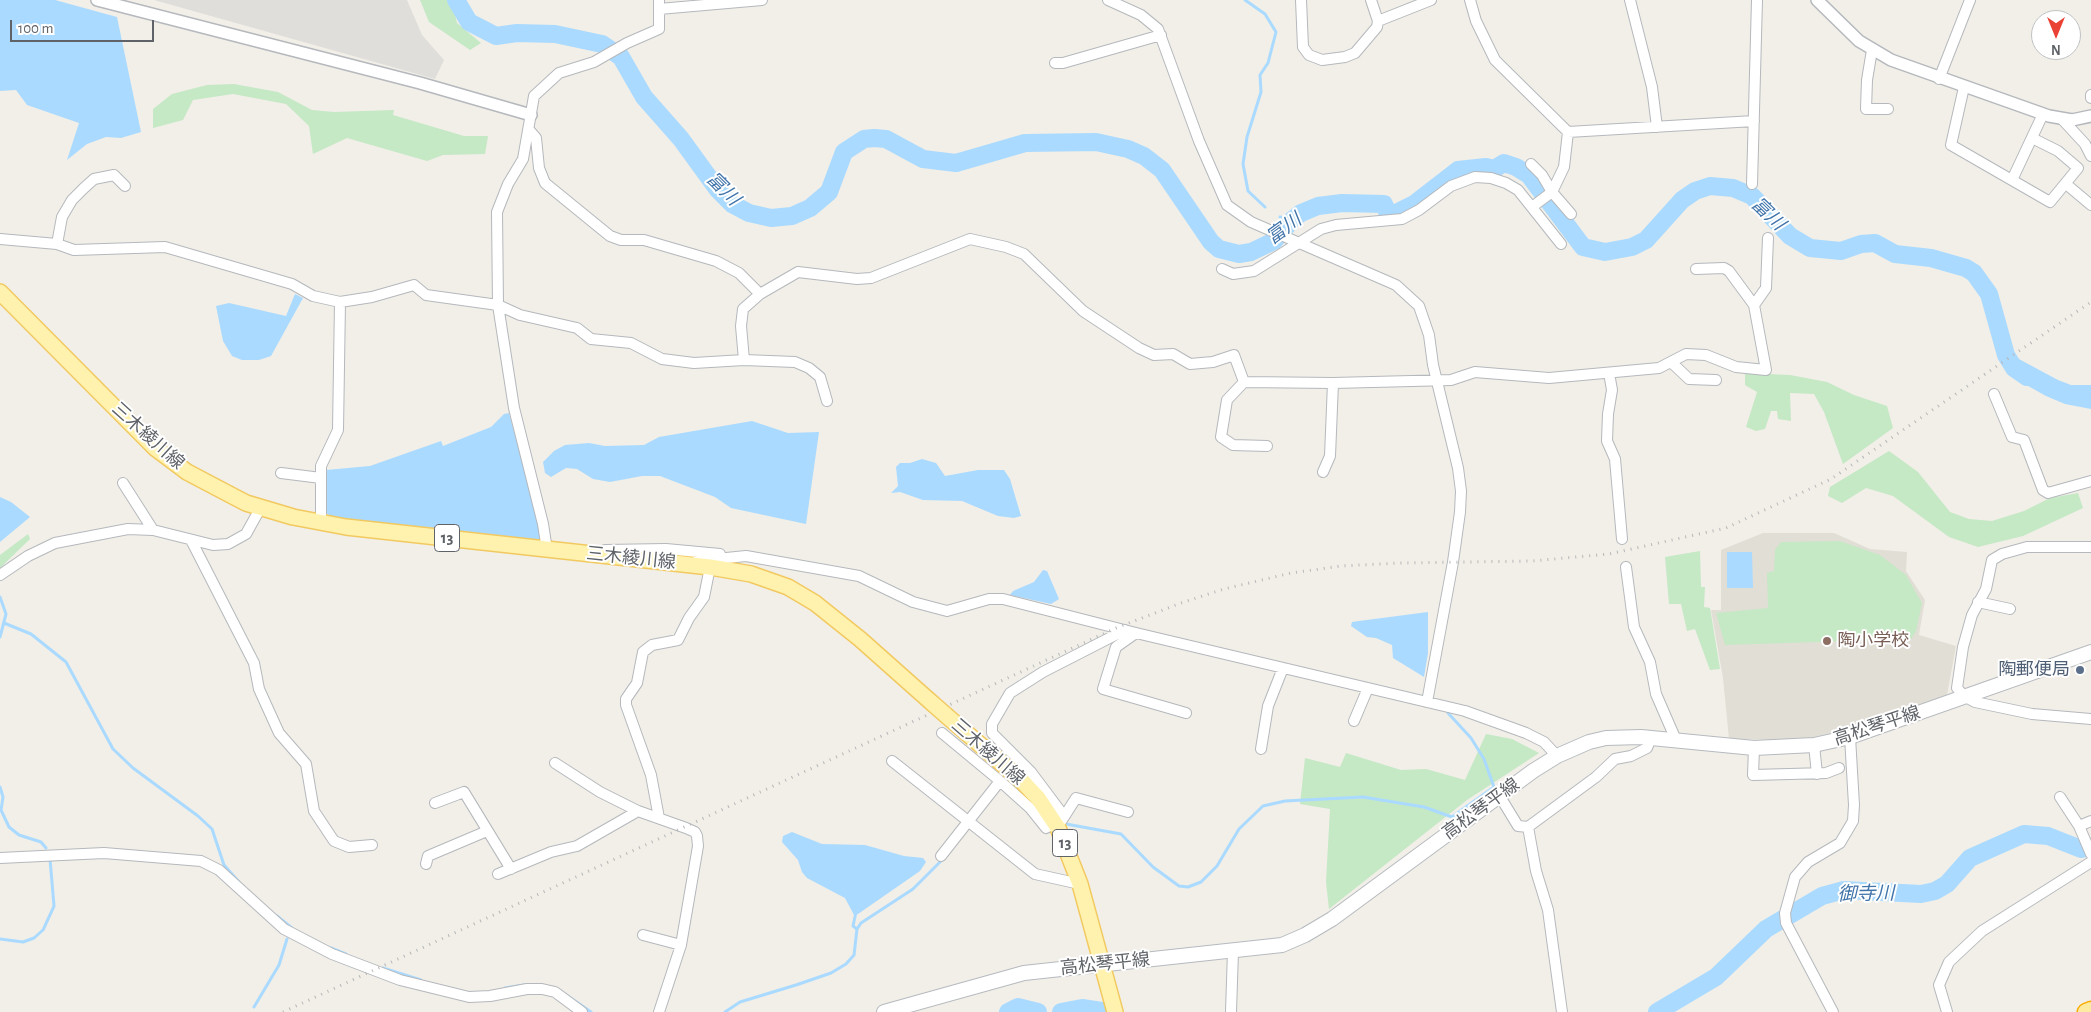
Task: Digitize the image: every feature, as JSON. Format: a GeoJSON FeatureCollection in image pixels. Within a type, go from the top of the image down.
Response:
{"type":"FeatureCollection","features":[{"type":"Feature","properties":{"kind":"highway"},"geometry":{"type":"LineString","coordinates":[[2086,1012],[2091,1010]]}},
{"type":"Feature","properties":{"kind":"main road","name":"三木綾川線"},"geometry":{"type":"LineString","coordinates":[[0,292],[154,448],[187,472],[215,488],[261,507],[321,523],[710,567],[738,572],[788,587],[815,603],[860,639],[1021,780],[1059,822],[1080,884],[1115,1011]]}},
{"type":"Feature","properties":{"kind":"main road","name":"高松琴平線"},"geometry":{"type":"LineString","coordinates":[[884,1012],[1024,973],[1282,945],[1305,935],[1332,919],[1500,795],[1557,756],[1589,742],[1606,738],[1651,738],[1754,748],[1814,744],[1850,737],[2091,652]]}},
{"type":"Feature","properties":{"kind":"street"},"geometry":{"type":"LineString","coordinates":[[97,0],[420,83],[531,115]]}},
{"type":"Feature","properties":{"kind":"street"},"geometry":{"type":"LineString","coordinates":[[547,550],[543,524],[514,408],[498,305],[497,212],[508,184],[523,160],[530,131],[534,96],[559,73],[594,62],[659,30],[660,5],[762,0]]}},
{"type":"Feature","properties":{"kind":"street"},"geometry":{"type":"LineString","coordinates":[[1108,0],[1141,15],[1158,28],[1222,199],[1241,216],[1396,286],[1408,294],[1420,306],[1458,468],[1460,512],[1426,702]]}},
{"type":"Feature","properties":{"kind":"street"},"geometry":{"type":"LineString","coordinates":[[1301,0],[1303,47],[1310,55],[1322,60],[1345,57],[1355,53],[1377,27],[1378,21],[1371,0]]}},
{"type":"Feature","properties":{"kind":"street"},"geometry":{"type":"LineString","coordinates":[[1378,21],[1432,0]]}},
{"type":"Feature","properties":{"kind":"street"},"geometry":{"type":"LineString","coordinates":[[1470,0],[1476,20],[1496,60],[1568,132],[1754,121]]}},
{"type":"Feature","properties":{"kind":"street"},"geometry":{"type":"LineString","coordinates":[[1630,0],[1652,87],[1657,127]]}},
{"type":"Feature","properties":{"kind":"street"},"geometry":{"type":"LineString","coordinates":[[1752,184],[1757,0]]}},
{"type":"Feature","properties":{"kind":"street"},"geometry":{"type":"LineString","coordinates":[[1817,0],[1859,41],[1891,60],[1939,79],[2043,114],[2061,118],[2085,119],[2091,116]]}},
{"type":"Feature","properties":{"kind":"street"},"geometry":{"type":"LineString","coordinates":[[1939,79],[1970,0]]}},
{"type":"Feature","properties":{"kind":"street"},"geometry":{"type":"LineString","coordinates":[[1055,62],[1063,63],[1161,35]]}},
{"type":"Feature","properties":{"kind":"street"},"geometry":{"type":"LineString","coordinates":[[1872,50],[1867,80],[1866,109],[1888,109]]}},
{"type":"Feature","properties":{"kind":"street"},"geometry":{"type":"LineString","coordinates":[[1964,87],[1951,145],[2050,202],[2078,168],[2058,151],[2032,138]]}},
{"type":"Feature","properties":{"kind":"street"},"geometry":{"type":"LineString","coordinates":[[2012,180],[2043,114]]}},
{"type":"Feature","properties":{"kind":"street"},"geometry":{"type":"LineString","coordinates":[[2061,118],[2085,144],[2091,156]]}},
{"type":"Feature","properties":{"kind":"street"},"geometry":{"type":"LineString","coordinates":[[530,131],[536,138],[539,168],[545,183],[610,236],[621,240],[644,240],[716,260],[739,273],[760,294]]}},
{"type":"Feature","properties":{"kind":"street"},"geometry":{"type":"LineString","coordinates":[[1533,206],[1551,192],[1564,168],[1568,132]]}},
{"type":"Feature","properties":{"kind":"street"},"geometry":{"type":"LineString","coordinates":[[1531,164],[1542,175],[1551,192],[1571,214]]}},
{"type":"Feature","properties":{"kind":"street"},"geometry":{"type":"LineString","coordinates":[[57,244],[62,217],[84,188],[94,179],[114,175],[125,186]]}},
{"type":"Feature","properties":{"kind":"street"},"geometry":{"type":"LineString","coordinates":[[1222,269],[1233,274],[1254,271],[1297,241],[1321,229],[1336,225],[1402,218],[1419,210],[1452,186],[1475,177],[1491,178],[1506,183],[1518,190],[1533,206],[1550,233],[1561,244]]}},
{"type":"Feature","properties":{"kind":"street"},"geometry":{"type":"LineString","coordinates":[[2066,184],[2091,205]]}},
{"type":"Feature","properties":{"kind":"street"},"geometry":{"type":"LineString","coordinates":[[1754,305],[1766,288],[1768,238]]}},
{"type":"Feature","properties":{"kind":"street"},"geometry":{"type":"LineString","coordinates":[[0,239],[57,244],[74,250],[165,248],[292,284],[313,296],[340,302],[372,297],[414,286],[426,295],[498,305],[506,311],[577,328],[590,339],[631,343],[662,359],[694,363],[744,360],[795,362],[809,368],[820,377],[827,401]]}},
{"type":"Feature","properties":{"kind":"street"},"geometry":{"type":"LineString","coordinates":[[744,360],[741,326],[743,309],[760,294],[798,272],[856,279],[871,278],[970,239],[1006,247],[1024,254],[1038,265],[1083,311],[1139,348],[1154,355],[1173,354],[1190,364],[1212,362],[1234,355],[1244,382]]}},
{"type":"Feature","properties":{"kind":"street"},"geometry":{"type":"LineString","coordinates":[[1267,446],[1233,445],[1221,438],[1227,400],[1244,382],[1333,383],[1437,380],[1462,378],[1475,372],[1549,378],[1659,368],[1672,363],[1686,354],[1706,355],[1736,367],[1766,370],[1754,305],[1729,271],[1724,268],[1696,268]]}},
{"type":"Feature","properties":{"kind":"street"},"geometry":{"type":"LineString","coordinates":[[321,523],[323,460],[338,430],[340,302]]}},
{"type":"Feature","properties":{"kind":"street"},"geometry":{"type":"LineString","coordinates":[[1672,363],[1689,379],[1716,380]]}},
{"type":"Feature","properties":{"kind":"street"},"geometry":{"type":"LineString","coordinates":[[1609,373],[1612,390],[1608,414],[1607,441],[1614,459],[1622,540]]}},
{"type":"Feature","properties":{"kind":"street"},"geometry":{"type":"LineString","coordinates":[[1324,472],[1330,456],[1333,383]]}},
{"type":"Feature","properties":{"kind":"street"},"geometry":{"type":"LineString","coordinates":[[1994,394],[2012,437],[2024,440],[2044,490],[2048,493],[2091,481]]}},
{"type":"Feature","properties":{"kind":"street"},"geometry":{"type":"LineString","coordinates":[[281,473],[321,478]]}},
{"type":"Feature","properties":{"kind":"street"},"geometry":{"type":"LineString","coordinates":[[123,484],[153,530]]}},
{"type":"Feature","properties":{"kind":"street"},"geometry":{"type":"LineString","coordinates":[[0,575],[28,556],[56,543],[128,529],[153,530],[213,545],[228,544],[246,534],[261,507]]}},
{"type":"Feature","properties":{"kind":"street"},"geometry":{"type":"LineString","coordinates":[[191,540],[254,663],[259,689],[279,733],[306,764],[314,811],[334,842],[349,847],[372,845]]}},
{"type":"Feature","properties":{"kind":"street"},"geometry":{"type":"LineString","coordinates":[[2091,547],[2027,546],[2002,554],[1992,560],[1986,589],[1978,602],[1963,648],[1957,688],[1964,696],[1976,702],[2032,714],[2091,719]]}},
{"type":"Feature","properties":{"kind":"street"},"geometry":{"type":"LineString","coordinates":[[574,552],[666,549],[746,556],[859,576],[913,602],[946,611],[957,610],[989,599],[1003,599],[1136,633],[1465,711],[1526,733],[1544,742],[1557,756]]}},
{"type":"Feature","properties":{"kind":"street"},"geometry":{"type":"LineString","coordinates":[[682,564],[746,556]]}},
{"type":"Feature","properties":{"kind":"street"},"geometry":{"type":"LineString","coordinates":[[738,572],[741,561],[746,556]]}},
{"type":"Feature","properties":{"kind":"street"},"geometry":{"type":"LineString","coordinates":[[659,818],[651,775],[626,705],[626,699],[637,683],[643,652],[652,645],[678,640],[689,618],[704,596],[710,567]]}},
{"type":"Feature","properties":{"kind":"street"},"geometry":{"type":"LineString","coordinates":[[1626,567],[1634,627],[1650,662],[1656,694],[1676,740]]}},
{"type":"Feature","properties":{"kind":"street"},"geometry":{"type":"LineString","coordinates":[[1978,602],[2010,609]]}},
{"type":"Feature","properties":{"kind":"street"},"geometry":{"type":"LineString","coordinates":[[1059,822],[1031,772],[989,736],[992,724],[1010,693],[1043,672],[1125,630]]}},
{"type":"Feature","properties":{"kind":"street"},"geometry":{"type":"LineString","coordinates":[[1136,633],[1116,647],[1103,689],[1186,713]]}},
{"type":"Feature","properties":{"kind":"street"},"geometry":{"type":"LineString","coordinates":[[1261,750],[1268,706],[1283,668]]}},
{"type":"Feature","properties":{"kind":"street"},"geometry":{"type":"LineString","coordinates":[[1354,721],[1368,688]]}},
{"type":"Feature","properties":{"kind":"street"},"geometry":{"type":"LineString","coordinates":[[942,733],[976,756],[1030,808],[1046,828],[1059,822],[1076,798],[1128,812]]}},
{"type":"Feature","properties":{"kind":"street"},"geometry":{"type":"LineString","coordinates":[[1833,1012],[1786,918],[1795,877],[1808,862],[1840,843],[1853,821],[1854,805],[1850,737]]}},
{"type":"Feature","properties":{"kind":"street"},"geometry":{"type":"LineString","coordinates":[[1500,795],[1518,826],[1528,827],[1596,777],[1615,759],[1631,756],[1647,748],[1651,738]]}},
{"type":"Feature","properties":{"kind":"street"},"geometry":{"type":"LineString","coordinates":[[1814,744],[1817,774]]}},
{"type":"Feature","properties":{"kind":"street"},"geometry":{"type":"LineString","coordinates":[[1754,748],[1753,774],[1817,774],[1839,768]]}},
{"type":"Feature","properties":{"kind":"street"},"geometry":{"type":"LineString","coordinates":[[892,761],[1035,874],[1080,884]]}},
{"type":"Feature","properties":{"kind":"street"},"geometry":{"type":"LineString","coordinates":[[555,763],[600,792],[638,811],[695,832],[699,840],[681,945],[659,1012]]}},
{"type":"Feature","properties":{"kind":"street"},"geometry":{"type":"LineString","coordinates":[[941,856],[1000,781]]}},
{"type":"Feature","properties":{"kind":"street"},"geometry":{"type":"LineString","coordinates":[[435,803],[464,792],[511,869]]}},
{"type":"Feature","properties":{"kind":"street"},"geometry":{"type":"LineString","coordinates":[[1947,1012],[1939,985],[1948,962],[1982,931],[2089,853],[2079,826],[2060,797]]}},
{"type":"Feature","properties":{"kind":"street"},"geometry":{"type":"LineString","coordinates":[[498,874],[551,852],[577,846],[638,811]]}},
{"type":"Feature","properties":{"kind":"street"},"geometry":{"type":"LineString","coordinates":[[2079,826],[2091,821]]}},
{"type":"Feature","properties":{"kind":"street"},"geometry":{"type":"LineString","coordinates":[[1528,827],[1536,872],[1548,910],[1562,1012]]}},
{"type":"Feature","properties":{"kind":"street"},"geometry":{"type":"LineString","coordinates":[[426,864],[428,856],[487,831]]}},
{"type":"Feature","properties":{"kind":"street"},"geometry":{"type":"LineString","coordinates":[[0,858],[104,853],[201,861],[219,870],[284,929],[307,943],[332,954],[400,980],[469,996],[490,996],[527,989],[542,989],[555,992],[582,1012]]}},
{"type":"Feature","properties":{"kind":"street"},"geometry":{"type":"LineString","coordinates":[[643,935],[681,945]]}},
{"type":"Feature","properties":{"kind":"street"},"geometry":{"type":"LineString","coordinates":[[1231,1012],[1233,951]]}},
{"type":"Feature","properties":{"kind":"shaded area"},"geometry":{"type":"Polygon","coordinates":[[[154,0],[407,0],[422,35],[444,60],[435,79],[154,0]]]}},
{"type":"Feature","properties":{"kind":"shaded area","name":"陶小学校"},"geometry":{"type":"Polygon","coordinates":[[[1763,533],[1834,533],[1870,549],[1907,552],[1906,571],[1925,600],[1919,635],[1956,646],[1947,695],[1843,730],[1809,738],[1784,740],[1729,739],[1723,678],[1711,610],[1721,610],[1721,550],[1763,533]]]}},
{"type":"Feature","properties":{"kind":"green space"},"geometry":{"type":"Polygon","coordinates":[[[420,0],[452,0],[457,23],[481,43],[470,50],[429,22],[420,0]]]}},
{"type":"Feature","properties":{"kind":"green space"},"geometry":{"type":"Polygon","coordinates":[[[234,84],[278,92],[312,110],[334,112],[394,110],[393,115],[464,136],[488,136],[485,154],[443,155],[427,161],[347,138],[313,154],[309,126],[286,104],[233,94],[193,100],[183,120],[153,128],[153,109],[172,94],[207,85],[234,84]]]}},
{"type":"Feature","properties":{"kind":"green space"},"geometry":{"type":"Polygon","coordinates":[[[1745,373],[1790,375],[1827,382],[1854,395],[1887,406],[1893,428],[1843,464],[1824,412],[1814,394],[1790,393],[1791,421],[1778,419],[1777,411],[1771,411],[1765,429],[1756,431],[1746,427],[1757,392],[1745,385],[1745,373]]]}},
{"type":"Feature","properties":{"kind":"green space"},"geometry":{"type":"Polygon","coordinates":[[[1889,451],[1918,472],[1950,512],[1969,519],[1992,521],[2024,511],[2050,498],[2078,493],[2083,508],[2023,536],[1978,547],[1949,537],[1893,496],[1866,488],[1842,503],[1828,496],[1830,487],[1889,451]]]}},
{"type":"Feature","properties":{"kind":"green space"},"geometry":{"type":"Polygon","coordinates":[[[28,534],[30,539],[0,568],[0,555],[28,534]]]}},
{"type":"Feature","properties":{"kind":"green space"},"geometry":{"type":"Polygon","coordinates":[[[1840,541],[1880,555],[1906,575],[1922,603],[1916,631],[1911,639],[1725,645],[1716,613],[1768,608],[1767,573],[1774,571],[1775,550],[1781,542],[1840,541]]]}},
{"type":"Feature","properties":{"kind":"green space"},"geometry":{"type":"Polygon","coordinates":[[[1700,551],[1701,587],[1705,587],[1704,607],[1710,608],[1720,669],[1710,670],[1695,629],[1687,631],[1681,604],[1669,604],[1665,557],[1700,551]]]}},
{"type":"Feature","properties":{"kind":"green space"},"geometry":{"type":"Polygon","coordinates":[[[1486,734],[1512,739],[1539,753],[1467,800],[1329,909],[1326,882],[1330,809],[1300,804],[1305,758],[1340,767],[1346,753],[1401,770],[1426,769],[1465,780],[1486,734]]]}},
{"type":"Feature","properties":{"kind":"water"},"geometry":{"type":"Polygon","coordinates":[[[0,0],[55,0],[117,17],[141,132],[121,138],[106,137],[87,144],[67,160],[79,123],[27,105],[16,90],[0,91],[0,0]]]}},
{"type":"Feature","properties":{"kind":"water"},"geometry":{"type":"Polygon","coordinates":[[[295,294],[303,298],[271,356],[259,360],[242,360],[232,356],[223,341],[216,306],[229,303],[286,316],[295,294]]]}},
{"type":"Feature","properties":{"kind":"water"},"geometry":{"type":"Polygon","coordinates":[[[2017,358],[2071,385],[2091,385],[2091,409],[2065,404],[2012,377],[2003,367],[2017,358]]]}},
{"type":"Feature","properties":{"kind":"water"},"geometry":{"type":"Polygon","coordinates":[[[509,413],[539,525],[541,543],[331,520],[325,510],[326,470],[370,466],[441,441],[443,446],[491,427],[504,414],[509,413]]]}},
{"type":"Feature","properties":{"kind":"water"},"geometry":{"type":"Polygon","coordinates":[[[752,421],[788,433],[819,432],[806,524],[731,508],[715,497],[660,476],[642,476],[610,482],[593,479],[577,469],[566,468],[551,477],[545,473],[543,462],[554,451],[565,445],[589,443],[605,446],[644,445],[659,437],[752,421]]]}},
{"type":"Feature","properties":{"kind":"water"},"geometry":{"type":"Polygon","coordinates":[[[922,459],[936,463],[945,476],[978,470],[1004,470],[1010,479],[1021,516],[1014,518],[998,516],[962,501],[923,500],[900,492],[891,493],[898,486],[896,467],[900,463],[910,463],[922,459]]]}},
{"type":"Feature","properties":{"kind":"water"},"geometry":{"type":"Polygon","coordinates":[[[0,497],[11,502],[30,517],[0,542],[0,497]]]}},
{"type":"Feature","properties":{"kind":"water"},"geometry":{"type":"Polygon","coordinates":[[[1727,552],[1752,552],[1753,588],[1727,588],[1727,552]]]}},
{"type":"Feature","properties":{"kind":"water"},"geometry":{"type":"Polygon","coordinates":[[[1043,570],[1047,571],[1059,599],[1051,604],[1010,595],[1013,591],[1034,582],[1043,570]]]}},
{"type":"Feature","properties":{"kind":"water"},"geometry":{"type":"Polygon","coordinates":[[[1428,612],[1428,653],[1424,677],[1393,658],[1392,645],[1376,638],[1367,637],[1351,626],[1352,622],[1428,612]]]}},
{"type":"Feature","properties":{"kind":"water"},"geometry":{"type":"Polygon","coordinates":[[[792,832],[822,844],[865,845],[904,856],[923,858],[926,862],[920,871],[854,915],[845,898],[807,878],[802,872],[798,860],[782,842],[783,836],[792,832]]]}},
{"type":"Feature","properties":{"kind":"waterway","name":"富川"},"geometry":{"type":"LineString","coordinates":[[456,0],[469,22],[496,36],[517,33],[555,34],[602,44],[621,57],[644,97],[681,139],[718,190],[732,204],[749,213],[771,218],[792,216],[810,208],[829,192],[844,152],[864,139],[874,138],[886,139],[923,159],[956,163],[1025,143],[1096,142],[1128,149],[1144,156],[1162,170],[1211,242],[1219,249],[1239,254],[1251,252],[1274,241],[1292,220],[1301,213],[1318,206],[1342,203],[1384,204],[1388,214],[1398,212],[1414,204],[1458,170],[1486,167],[1494,169],[1504,163],[1516,167],[1529,175],[1583,247],[1605,252],[1632,247],[1646,240],[1682,200],[1695,191],[1710,186],[1733,188],[1752,196],[1790,236],[1810,248],[1841,251],[1861,244],[1875,243],[1895,254],[1931,258],[1966,268],[1974,273],[1989,294],[2006,355],[2014,368],[2027,377]]}},
{"type":"Feature","properties":{"kind":"waterway"},"geometry":{"type":"LineString","coordinates":[[1245,0],[1265,14],[1276,32],[1268,63],[1260,75],[1261,92],[1247,137],[1243,164],[1248,191],[1265,207]]}},
{"type":"Feature","properties":{"kind":"waterway"},"geometry":{"type":"LineString","coordinates":[[1280,217],[1292,220]]}},
{"type":"Feature","properties":{"kind":"waterway"},"geometry":{"type":"LineString","coordinates":[[0,597],[6,614],[0,637]]}},
{"type":"Feature","properties":{"kind":"waterway"},"geometry":{"type":"LineString","coordinates":[[4,623],[31,634],[66,662],[113,749],[133,768],[198,816],[212,829],[224,865],[239,882]]}},
{"type":"Feature","properties":{"kind":"waterway"},"geometry":{"type":"LineString","coordinates":[[1066,824],[1121,834],[1153,867],[1179,886],[1188,887],[1201,882],[1217,866],[1239,829],[1263,806],[1285,801],[1363,797],[1424,807],[1452,817],[1494,787],[1484,759],[1471,738],[1448,713]]}},
{"type":"Feature","properties":{"kind":"waterway"},"geometry":{"type":"LineString","coordinates":[[0,787],[3,797],[1,810],[9,827],[19,835],[41,842],[46,848]]}},
{"type":"Feature","properties":{"kind":"waterway","name":"御寺川"},"geometry":{"type":"LineString","coordinates":[[1657,1012],[1716,977],[1766,929],[1822,896],[1844,890],[1921,894],[1935,891],[1947,884],[1970,858],[2024,834],[2048,836],[2081,849],[2091,847]]}},
{"type":"Feature","properties":{"kind":"waterway"},"geometry":{"type":"LineString","coordinates":[[725,1012],[740,1002],[831,973],[846,964],[854,955],[857,929],[861,923],[913,889],[944,858]]}},
{"type":"Feature","properties":{"kind":"waterway"},"geometry":{"type":"LineString","coordinates":[[0,939],[23,942],[34,938],[43,930],[54,906],[50,859]]}},
{"type":"Feature","properties":{"kind":"waterway"},"geometry":{"type":"LineString","coordinates":[[856,912],[853,926],[857,929]]}},
{"type":"Feature","properties":{"kind":"waterway"},"geometry":{"type":"LineString","coordinates":[[277,916],[292,928]]}},
{"type":"Feature","properties":{"kind":"waterway"},"geometry":{"type":"LineString","coordinates":[[254,1007],[279,965],[287,939]]}},
{"type":"Feature","properties":{"kind":"waterway"},"geometry":{"type":"LineString","coordinates":[[331,948],[346,954]]}},
{"type":"Feature","properties":{"kind":"waterway"},"geometry":{"type":"LineString","coordinates":[[383,968],[421,980]]}},
{"type":"Feature","properties":{"kind":"waterway"},"geometry":{"type":"LineString","coordinates":[[505,988],[524,985]]}},
{"type":"Feature","properties":{"kind":"waterway"},"geometry":{"type":"LineString","coordinates":[[559,990],[591,1012]]}},
{"type":"Feature","properties":{"kind":"waterway","name":"御寺川"},"geometry":{"type":"LineString","coordinates":[[1008,1012],[1018,1007],[1038,1012]]}},
{"type":"Feature","properties":{"kind":"waterway","name":"御寺川"},"geometry":{"type":"LineString","coordinates":[[1061,1012],[1082,1008],[1108,1012]]}},
{"type":"Feature","properties":{"kind":"railway"},"geometry":{"type":"LineString","coordinates":[[283,1012],[1116,628],[1181,603],[1224,589],[1291,573],[1341,566],[1532,561],[1609,554],[1726,528],[1831,479],[2091,302]]}},
{"type":"Feature","properties":{"kind":"place","name":"陶小学校"},"geometry":{"type":"Point","coordinates":[1827,641]}},
{"type":"Feature","properties":{"kind":"place","name":"陶郵便局"},"geometry":{"type":"Point","coordinates":[2080,670]}}]}
